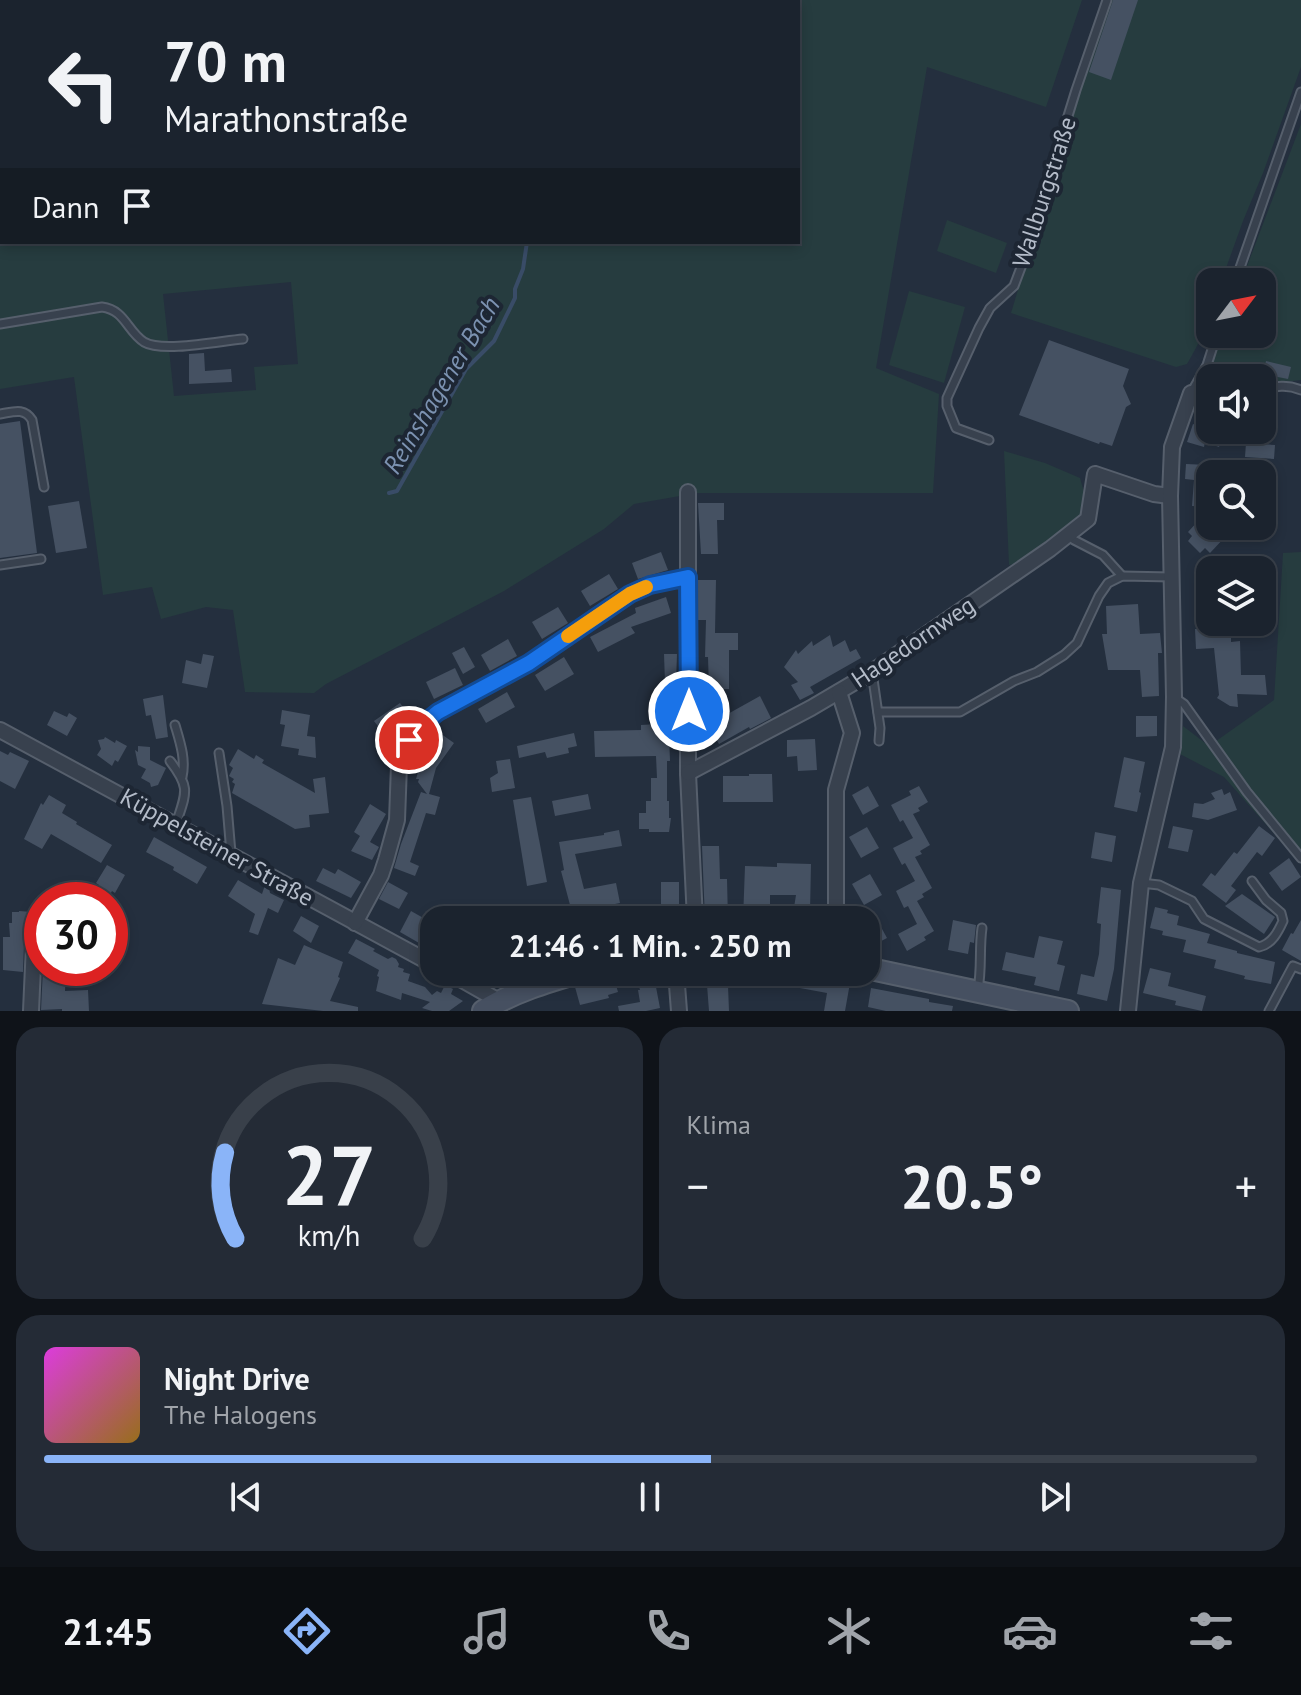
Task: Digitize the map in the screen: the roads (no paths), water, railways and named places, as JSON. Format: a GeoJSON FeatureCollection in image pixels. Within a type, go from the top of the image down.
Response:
{"type":"FeatureCollection","features":[{"type":"Feature","properties":{"kind":"main road"},"geometry":{"type":"LineString","coordinates":[[880,971],[1068,1011]]}},
{"type":"Feature","properties":{"kind":"main road"},"geometry":{"type":"LineString","coordinates":[[491,1006],[538,986]]}},
{"type":"Feature","properties":{"kind":"street"},"geometry":{"type":"LineString","coordinates":[[1128,1011],[1141,883],[1173,747],[1172,447],[1191,393]]}},
{"type":"Feature","properties":{"kind":"street","name":"Hagedornweg"},"geometry":{"type":"LineString","coordinates":[[688,773],[872,672],[1069,535],[1088,519],[1095,474],[1154,494],[1170,496]]}},
{"type":"Feature","properties":{"kind":"street"},"geometry":{"type":"LineString","coordinates":[[688,492],[688,773],[694,906]]}},
{"type":"Feature","properties":{"kind":"street"},"geometry":{"type":"LineString","coordinates":[[355,923],[386,860],[397,820],[399,765],[414,731],[438,712],[529,663],[630,594],[650,585],[688,577]]}},
{"type":"Feature","properties":{"kind":"street"},"geometry":{"type":"LineString","coordinates":[[836,906],[836,790],[852,733],[839,692]]}},
{"type":"Feature","properties":{"kind":"street","name":"Küppelsteiner Straße"},"geometry":{"type":"LineString","coordinates":[[0,730],[420,958]]}},
{"type":"Feature","properties":{"kind":"street"},"geometry":{"type":"LineString","coordinates":[[31,1011],[32,986]]}},
{"type":"Feature","properties":{"kind":"street"},"geometry":{"type":"LineString","coordinates":[[466,986],[491,1006]]}},
{"type":"Feature","properties":{"kind":"street"},"geometry":{"type":"LineString","coordinates":[[677,986],[679,1011]]}},
{"type":"Feature","properties":{"kind":"lane","name":"Wallburgstraße"},"geometry":{"type":"LineString","coordinates":[[989,440],[956,428],[947,398],[990,308],[1014,286],[1051,188],[1063,132],[1107,0]]}},
{"type":"Feature","properties":{"kind":"lane"},"geometry":{"type":"LineString","coordinates":[[1240,268],[1301,92]]}},
{"type":"Feature","properties":{"kind":"lane"},"geometry":{"type":"LineString","coordinates":[[0,324],[102,307],[117,311],[139,338],[154,346],[243,339]]}},
{"type":"Feature","properties":{"kind":"lane"},"geometry":{"type":"LineString","coordinates":[[1196,393],[1191,393],[1212,348]]}},
{"type":"Feature","properties":{"kind":"lane"},"geometry":{"type":"LineString","coordinates":[[1276,386],[1301,390]]}},
{"type":"Feature","properties":{"kind":"lane"},"geometry":{"type":"LineString","coordinates":[[0,414],[21,411],[32,420],[44,487]]}},
{"type":"Feature","properties":{"kind":"lane"},"geometry":{"type":"LineString","coordinates":[[1069,535],[1103,555],[1122,576],[1172,577]]}},
{"type":"Feature","properties":{"kind":"lane"},"geometry":{"type":"LineString","coordinates":[[0,565],[41,559]]}},
{"type":"Feature","properties":{"kind":"lane","name":"Hagedornweg"},"geometry":{"type":"LineString","coordinates":[[878,712],[960,712],[1014,681],[1037,672],[1077,643],[1099,596],[1108,583],[1122,576]]}},
{"type":"Feature","properties":{"kind":"lane"},"geometry":{"type":"LineString","coordinates":[[872,672],[879,741]]}},
{"type":"Feature","properties":{"kind":"lane"},"geometry":{"type":"LineString","coordinates":[[1174,697],[1184,704],[1247,792],[1301,858]]}},
{"type":"Feature","properties":{"kind":"lane"},"geometry":{"type":"LineString","coordinates":[[175,725],[182,748],[182,777]]}},
{"type":"Feature","properties":{"kind":"lane"},"geometry":{"type":"LineString","coordinates":[[219,753],[231,855]]}},
{"type":"Feature","properties":{"kind":"lane"},"geometry":{"type":"LineString","coordinates":[[170,761],[186,788],[176,824]]}},
{"type":"Feature","properties":{"kind":"lane"},"geometry":{"type":"LineString","coordinates":[[1141,883],[1159,885],[1192,901],[1204,919],[1259,947],[1266,946],[1273,940],[1283,921],[1281,913],[1252,881]]}},
{"type":"Feature","properties":{"kind":"lane"},"geometry":{"type":"LineString","coordinates":[[978,991],[982,928]]}},
{"type":"Feature","properties":{"kind":"lane"},"geometry":{"type":"LineString","coordinates":[[1269,1011],[1293,966],[1301,969]]}},
{"type":"Feature","properties":{"kind":"waterway","name":"Reinshagener Bach"},"geometry":{"type":"LineString","coordinates":[[389,493],[397,491],[466,369],[494,341],[515,298],[527,244]]}}]}
